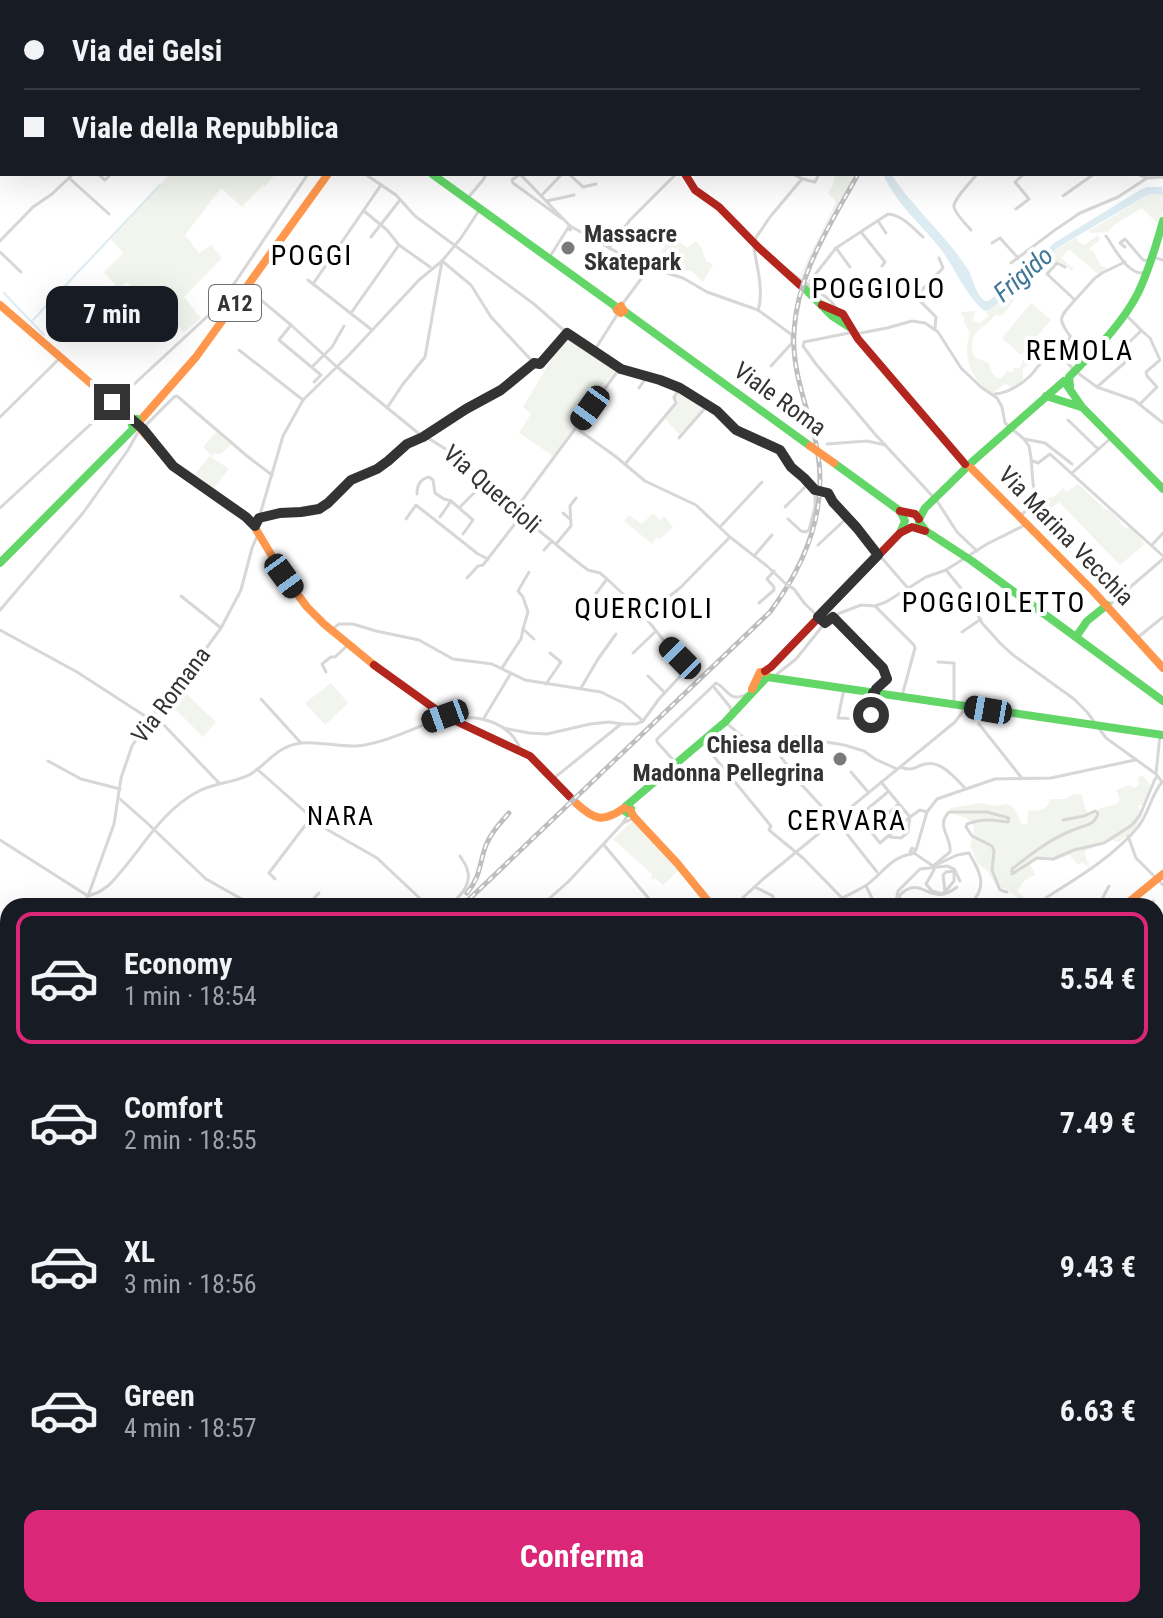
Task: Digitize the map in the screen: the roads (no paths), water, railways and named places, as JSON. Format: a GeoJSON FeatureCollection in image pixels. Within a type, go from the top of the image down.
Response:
{"type":"FeatureCollection","features":[{"type":"Feature","properties":{"kind":"main road","name":"A12"},"geometry":{"type":"LineString","coordinates":[[0,560],[137,424],[196,357],[324,176]]}},
{"type":"Feature","properties":{"kind":"main road","name":"Viale Roma"},"geometry":{"type":"LineString","coordinates":[[435,176],[913,519]]}},
{"type":"Feature","properties":{"kind":"main road","name":"Via Marina Vecchia"},"geometry":{"type":"LineString","coordinates":[[682,176],[719,207],[781,268],[835,312],[969,465],[1059,555],[1163,668]]}},
{"type":"Feature","properties":{"kind":"main road"},"geometry":{"type":"LineString","coordinates":[[0,305],[137,424],[173,466],[257,526],[275,563],[307,607],[331,630],[392,679],[448,718],[530,756],[586,813],[598,819],[628,813],[676,764],[725,722],[913,519],[1094,350],[1137,295],[1161,238],[1163,221]]}},
{"type":"Feature","properties":{"kind":"main road"},"geometry":{"type":"LineString","coordinates":[[1064,381],[1071,396],[1163,488]]}},
{"type":"Feature","properties":{"kind":"main road"},"geometry":{"type":"LineString","coordinates":[[1049,395],[1071,396]]}},
{"type":"Feature","properties":{"kind":"main road"},"geometry":{"type":"LineString","coordinates":[[913,519],[1163,701]]}},
{"type":"Feature","properties":{"kind":"main road"},"geometry":{"type":"LineString","coordinates":[[1076,637],[1087,621],[1107,606]]}},
{"type":"Feature","properties":{"kind":"main road"},"geometry":{"type":"LineString","coordinates":[[766,676],[1162,735]]}},
{"type":"Feature","properties":{"kind":"main road"},"geometry":{"type":"LineString","coordinates":[[628,813],[677,863],[705,898]]}},
{"type":"Feature","properties":{"kind":"main road"},"geometry":{"type":"LineString","coordinates":[[1135,898],[1161,879]]}},
{"type":"Feature","properties":{"kind":"street"},"geometry":{"type":"LineString","coordinates":[[0,241],[33,207],[71,176],[109,214]]}},
{"type":"Feature","properties":{"kind":"street"},"geometry":{"type":"LineString","coordinates":[[0,508],[211,313],[238,282],[307,176]]}},
{"type":"Feature","properties":{"kind":"street"},"geometry":{"type":"LineString","coordinates":[[368,176],[400,200],[415,216],[594,351],[631,373],[680,388],[717,411],[736,430],[780,450],[791,467],[816,490],[828,493],[907,587]]}},
{"type":"Feature","properties":{"kind":"street"},"geometry":{"type":"LineString","coordinates":[[467,199],[485,176]]}},
{"type":"Feature","properties":{"kind":"street"},"geometry":{"type":"LineString","coordinates":[[517,176],[512,180],[513,183],[561,218]]}},
{"type":"Feature","properties":{"kind":"street"},"geometry":{"type":"LineString","coordinates":[[522,176],[570,229],[649,268],[683,278],[707,292],[758,310],[792,335],[790,346],[771,366]]}},
{"type":"Feature","properties":{"kind":"street"},"geometry":{"type":"LineString","coordinates":[[541,196],[560,176]]}},
{"type":"Feature","properties":{"kind":"street"},"geometry":{"type":"LineString","coordinates":[[571,176],[583,187],[596,184]]}},
{"type":"Feature","properties":{"kind":"street"},"geometry":{"type":"LineString","coordinates":[[608,248],[630,220],[680,176]]}},
{"type":"Feature","properties":{"kind":"street"},"geometry":{"type":"LineString","coordinates":[[796,176],[815,182],[818,176]]}},
{"type":"Feature","properties":{"kind":"street"},"geometry":{"type":"LineString","coordinates":[[971,230],[954,204],[975,176]]}},
{"type":"Feature","properties":{"kind":"street"},"geometry":{"type":"LineString","coordinates":[[1016,209],[1029,199],[1015,182],[1022,176]]}},
{"type":"Feature","properties":{"kind":"street"},"geometry":{"type":"LineString","coordinates":[[1063,196],[1091,176]]}},
{"type":"Feature","properties":{"kind":"street"},"geometry":{"type":"LineString","coordinates":[[1142,176],[1163,177]]}},
{"type":"Feature","properties":{"kind":"street"},"geometry":{"type":"LineString","coordinates":[[1011,263],[1080,213],[1118,197],[1147,178]]}},
{"type":"Feature","properties":{"kind":"street"},"geometry":{"type":"LineString","coordinates":[[758,310],[759,276],[754,248],[770,217],[803,179]]}},
{"type":"Feature","properties":{"kind":"street"},"geometry":{"type":"LineString","coordinates":[[313,284],[381,185]]}},
{"type":"Feature","properties":{"kind":"street"},"geometry":{"type":"LineString","coordinates":[[547,201],[574,195]]}},
{"type":"Feature","properties":{"kind":"street"},"geometry":{"type":"LineString","coordinates":[[371,237],[400,200]]}},
{"type":"Feature","properties":{"kind":"street","name":"Via Romana"},"geometry":{"type":"LineString","coordinates":[[88,896],[114,824],[124,768],[132,746],[221,628],[241,590],[283,436],[303,400],[442,261],[480,209]]}},
{"type":"Feature","properties":{"kind":"street"},"geometry":{"type":"LineString","coordinates":[[364,211],[381,224],[399,245],[432,268]]}},
{"type":"Feature","properties":{"kind":"street"},"geometry":{"type":"LineString","coordinates":[[835,312],[810,283],[836,248],[890,214],[911,225],[923,237]]}},
{"type":"Feature","properties":{"kind":"street"},"geometry":{"type":"LineString","coordinates":[[878,221],[886,233]]}},
{"type":"Feature","properties":{"kind":"street"},"geometry":{"type":"LineString","coordinates":[[549,258],[570,229]]}},
{"type":"Feature","properties":{"kind":"street"},"geometry":{"type":"LineString","coordinates":[[861,232],[885,262],[882,266]]}},
{"type":"Feature","properties":{"kind":"street"},"geometry":{"type":"LineString","coordinates":[[1106,236],[1139,275],[1147,272]]}},
{"type":"Feature","properties":{"kind":"street"},"geometry":{"type":"LineString","coordinates":[[992,243],[1000,238],[1019,259]]}},
{"type":"Feature","properties":{"kind":"street"},"geometry":{"type":"LineString","coordinates":[[1125,247],[1120,243],[1125,239],[1143,260],[1163,260]]}},
{"type":"Feature","properties":{"kind":"street"},"geometry":{"type":"LineString","coordinates":[[351,313],[399,245]]}},
{"type":"Feature","properties":{"kind":"street"},"geometry":{"type":"LineString","coordinates":[[836,248],[850,267]]}},
{"type":"Feature","properties":{"kind":"street"},"geometry":{"type":"LineString","coordinates":[[0,252],[21,272]]}},
{"type":"Feature","properties":{"kind":"street"},"geometry":{"type":"LineString","coordinates":[[935,329],[936,317],[918,297],[943,268],[939,258]]}},
{"type":"Feature","properties":{"kind":"street"},"geometry":{"type":"LineString","coordinates":[[387,408],[425,357],[442,261],[471,285],[491,317],[534,363],[540,364],[545,360],[567,333]]}},
{"type":"Feature","properties":{"kind":"street"},"geometry":{"type":"LineString","coordinates":[[1065,267],[1058,262],[1047,274],[1075,300]]}},
{"type":"Feature","properties":{"kind":"street"},"geometry":{"type":"LineString","coordinates":[[1061,356],[1058,350],[1071,337],[1060,324],[1064,313],[1095,278],[1125,262]]}},
{"type":"Feature","properties":{"kind":"street"},"geometry":{"type":"LineString","coordinates":[[594,351],[649,268]]}},
{"type":"Feature","properties":{"kind":"street"},"geometry":{"type":"LineString","coordinates":[[814,276],[835,285]]}},
{"type":"Feature","properties":{"kind":"street"},"geometry":{"type":"LineString","coordinates":[[308,280],[372,330]]}},
{"type":"Feature","properties":{"kind":"street"},"geometry":{"type":"LineString","coordinates":[[803,284],[816,290]]}},
{"type":"Feature","properties":{"kind":"street"},"geometry":{"type":"LineString","coordinates":[[249,290],[423,437],[501,390],[534,363]]}},
{"type":"Feature","properties":{"kind":"street"},"geometry":{"type":"LineString","coordinates":[[1125,314],[1150,338],[1160,360],[1146,372],[1157,387],[1140,404]]}},
{"type":"Feature","properties":{"kind":"street"},"geometry":{"type":"LineString","coordinates":[[977,551],[957,532],[935,499],[816,364],[803,346],[804,342],[912,321],[935,329],[961,368],[981,387],[995,394],[1010,429],[1029,446],[1037,501],[1019,516]]}},
{"type":"Feature","properties":{"kind":"street"},"geometry":{"type":"LineString","coordinates":[[291,325],[279,340],[321,375],[314,382]]}},
{"type":"Feature","properties":{"kind":"street"},"geometry":{"type":"LineString","coordinates":[[312,367],[339,337],[344,326]]}},
{"type":"Feature","properties":{"kind":"street"},"geometry":{"type":"LineString","coordinates":[[1094,350],[1107,363],[1141,330]]}},
{"type":"Feature","properties":{"kind":"street"},"geometry":{"type":"LineString","coordinates":[[239,350],[303,400]]}},
{"type":"Feature","properties":{"kind":"street"},"geometry":{"type":"LineString","coordinates":[[995,394],[1004,393],[1023,382],[1055,354],[1097,387],[1140,404],[1163,423]]}},
{"type":"Feature","properties":{"kind":"street"},"geometry":{"type":"LineString","coordinates":[[0,417],[60,357]]}},
{"type":"Feature","properties":{"kind":"street"},"geometry":{"type":"LineString","coordinates":[[1097,387],[1130,358]]}},
{"type":"Feature","properties":{"kind":"street"},"geometry":{"type":"LineString","coordinates":[[514,510],[620,368]]}},
{"type":"Feature","properties":{"kind":"street"},"geometry":{"type":"LineString","coordinates":[[639,388],[647,376]]}},
{"type":"Feature","properties":{"kind":"street"},"geometry":{"type":"LineString","coordinates":[[625,464],[676,403],[674,397],[680,388]]}},
{"type":"Feature","properties":{"kind":"street"},"geometry":{"type":"LineString","coordinates":[[0,610],[83,513],[128,450],[137,434],[137,424],[174,397],[177,396],[272,475]]}},
{"type":"Feature","properties":{"kind":"street"},"geometry":{"type":"LineString","coordinates":[[679,438],[707,406]]}},
{"type":"Feature","properties":{"kind":"street"},"geometry":{"type":"LineString","coordinates":[[1068,420],[1098,449]]}},
{"type":"Feature","properties":{"kind":"street"},"geometry":{"type":"LineString","coordinates":[[576,428],[645,481],[696,505],[794,589],[822,620],[854,607],[875,606],[1027,524]]}},
{"type":"Feature","properties":{"kind":"street"},"geometry":{"type":"LineString","coordinates":[[1072,473],[1112,437]]}},
{"type":"Feature","properties":{"kind":"street","name":"Via Quercioli"},"geometry":{"type":"LineString","coordinates":[[257,526],[280,513],[319,509],[351,480],[377,469],[407,444],[428,438],[475,470],[514,510],[584,567],[603,575],[638,608],[655,632],[689,666],[643,721]]}},
{"type":"Feature","properties":{"kind":"street"},"geometry":{"type":"LineString","coordinates":[[1024,439],[1045,443],[1072,464]]}},
{"type":"Feature","properties":{"kind":"street"},"geometry":{"type":"LineString","coordinates":[[827,444],[867,441],[885,445]]}},
{"type":"Feature","properties":{"kind":"street"},"geometry":{"type":"LineString","coordinates":[[1032,468],[1050,454],[1163,557],[1107,606]]}},
{"type":"Feature","properties":{"kind":"street"},"geometry":{"type":"LineString","coordinates":[[1031,458],[1038,463]]}},
{"type":"Feature","properties":{"kind":"street"},"geometry":{"type":"LineString","coordinates":[[417,494],[421,481],[429,477],[433,480],[435,493],[451,501],[473,520],[463,534]]}},
{"type":"Feature","properties":{"kind":"street"},"geometry":{"type":"LineString","coordinates":[[459,508],[486,481]]}},
{"type":"Feature","properties":{"kind":"street"},"geometry":{"type":"LineString","coordinates":[[720,527],[762,482]]}},
{"type":"Feature","properties":{"kind":"street"},"geometry":{"type":"LineString","coordinates":[[785,507],[809,483]]}},
{"type":"Feature","properties":{"kind":"street"},"geometry":{"type":"LineString","coordinates":[[788,519],[801,531],[809,530],[816,490]]}},
{"type":"Feature","properties":{"kind":"street","name":"Via Quercioli"},"geometry":{"type":"LineString","coordinates":[[554,543],[571,526],[570,506],[576,498]]}},
{"type":"Feature","properties":{"kind":"street"},"geometry":{"type":"LineString","coordinates":[[440,517],[451,501]]}},
{"type":"Feature","properties":{"kind":"street"},"geometry":{"type":"LineString","coordinates":[[406,519],[416,505],[488,559]]}},
{"type":"Feature","properties":{"kind":"street","name":"Via Quercioli"},"geometry":{"type":"LineString","coordinates":[[563,513],[571,520]]}},
{"type":"Feature","properties":{"kind":"street"},"geometry":{"type":"LineString","coordinates":[[467,578],[483,565],[521,516]]}},
{"type":"Feature","properties":{"kind":"street"},"geometry":{"type":"LineString","coordinates":[[818,545],[848,517]]}},
{"type":"Feature","properties":{"kind":"street"},"geometry":{"type":"LineString","coordinates":[[1152,545],[1163,533]]}},
{"type":"Feature","properties":{"kind":"street"},"geometry":{"type":"LineString","coordinates":[[754,556],[772,535]]}},
{"type":"Feature","properties":{"kind":"street"},"geometry":{"type":"LineString","coordinates":[[644,616],[680,588],[730,537]]}},
{"type":"Feature","properties":{"kind":"street"},"geometry":{"type":"LineString","coordinates":[[544,550],[554,543]]}},
{"type":"Feature","properties":{"kind":"street"},"geometry":{"type":"LineString","coordinates":[[946,570],[1000,643],[1074,699],[1111,743],[1162,782],[1141,822],[1128,836],[1106,857],[1046,898]]}},
{"type":"Feature","properties":{"kind":"street"},"geometry":{"type":"LineString","coordinates":[[759,603],[774,590],[767,579],[774,571]]}},
{"type":"Feature","properties":{"kind":"street"},"geometry":{"type":"LineString","coordinates":[[502,668],[521,639],[528,612],[518,591],[529,572]]}},
{"type":"Feature","properties":{"kind":"street"},"geometry":{"type":"LineString","coordinates":[[580,615],[607,579]]}},
{"type":"Feature","properties":{"kind":"street"},"geometry":{"type":"LineString","coordinates":[[181,596],[221,628]]}},
{"type":"Feature","properties":{"kind":"street"},"geometry":{"type":"LineString","coordinates":[[875,606],[915,648],[902,697]]}},
{"type":"Feature","properties":{"kind":"street"},"geometry":{"type":"LineString","coordinates":[[833,617],[883,668],[887,679],[874,693],[868,719],[838,718],[844,689]]}},
{"type":"Feature","properties":{"kind":"street"},"geometry":{"type":"LineString","coordinates":[[1137,638],[1163,617]]}},
{"type":"Feature","properties":{"kind":"street"},"geometry":{"type":"LineString","coordinates":[[962,632],[981,619]]}},
{"type":"Feature","properties":{"kind":"street"},"geometry":{"type":"LineString","coordinates":[[331,630],[339,624],[353,624],[419,640],[453,659],[484,661],[525,680],[601,692],[623,703],[643,721],[636,724],[590,724],[547,734],[503,728]]}},
{"type":"Feature","properties":{"kind":"street"},"geometry":{"type":"LineString","coordinates":[[523,629],[534,639]]}},
{"type":"Feature","properties":{"kind":"street"},"geometry":{"type":"LineString","coordinates":[[0,630],[162,723],[219,783]]}},
{"type":"Feature","properties":{"kind":"street"},"geometry":{"type":"LineString","coordinates":[[633,653],[655,632]]}},
{"type":"Feature","properties":{"kind":"street"},"geometry":{"type":"LineString","coordinates":[[581,688],[616,634]]}},
{"type":"Feature","properties":{"kind":"street"},"geometry":{"type":"LineString","coordinates":[[326,672],[322,664],[349,644]]}},
{"type":"Feature","properties":{"kind":"street"},"geometry":{"type":"LineString","coordinates":[[546,684],[561,662],[550,653]]}},
{"type":"Feature","properties":{"kind":"street"},"geometry":{"type":"LineString","coordinates":[[938,662],[954,663],[954,704]]}},
{"type":"Feature","properties":{"kind":"street"},"geometry":{"type":"LineString","coordinates":[[483,720],[511,673]]}},
{"type":"Feature","properties":{"kind":"street"},"geometry":{"type":"LineString","coordinates":[[648,676],[665,693]]}},
{"type":"Feature","properties":{"kind":"street"},"geometry":{"type":"LineString","coordinates":[[676,764],[657,742],[659,736],[716,683],[730,696],[748,696]]}},
{"type":"Feature","properties":{"kind":"street"},"geometry":{"type":"LineString","coordinates":[[713,686],[732,714]]}},
{"type":"Feature","properties":{"kind":"street"},"geometry":{"type":"LineString","coordinates":[[261,699],[301,743]]}},
{"type":"Feature","properties":{"kind":"street"},"geometry":{"type":"LineString","coordinates":[[743,898],[955,722],[967,706]]}},
{"type":"Feature","properties":{"kind":"street"},"geometry":{"type":"LineString","coordinates":[[0,840],[88,896],[99,892],[113,880],[154,829],[187,798],[219,783],[241,778],[281,750],[301,743],[367,744],[448,718],[470,717],[494,722],[503,728],[521,751]]}},
{"type":"Feature","properties":{"kind":"street"},"geometry":{"type":"LineString","coordinates":[[725,722],[748,741],[759,745],[772,745],[796,737],[864,751],[898,768],[912,770],[933,764],[950,773],[965,788]]}},
{"type":"Feature","properties":{"kind":"street"},"geometry":{"type":"LineString","coordinates":[[550,776],[562,772],[622,724]]}},
{"type":"Feature","properties":{"kind":"street"},"geometry":{"type":"LineString","coordinates":[[979,724],[1022,778]]}},
{"type":"Feature","properties":{"kind":"street"},"geometry":{"type":"LineString","coordinates":[[1063,820],[1095,811],[1098,813],[1091,824],[1036,849],[1012,869],[1012,874],[1037,858],[1053,859],[1104,843],[1128,828],[1140,815],[1155,779],[1162,735]]}},
{"type":"Feature","properties":{"kind":"street"},"geometry":{"type":"LineString","coordinates":[[702,742],[771,826],[769,830],[842,898],[866,886],[878,873],[915,851],[927,812],[937,799],[995,779],[1058,777],[1135,760]]}},
{"type":"Feature","properties":{"kind":"street"},"geometry":{"type":"LineString","coordinates":[[772,745],[801,784],[878,873]]}},
{"type":"Feature","properties":{"kind":"street"},"geometry":{"type":"LineString","coordinates":[[48,761],[81,779],[120,789]]}},
{"type":"Feature","properties":{"kind":"street"},"geometry":{"type":"LineString","coordinates":[[257,769],[328,830],[369,852],[419,898]]}},
{"type":"Feature","properties":{"kind":"street"},"geometry":{"type":"LineString","coordinates":[[550,776],[562,772]]}},
{"type":"Feature","properties":{"kind":"street"},"geometry":{"type":"LineString","coordinates":[[561,787],[562,772]]}},
{"type":"Feature","properties":{"kind":"street"},"geometry":{"type":"LineString","coordinates":[[851,772],[868,792]]}},
{"type":"Feature","properties":{"kind":"street"},"geometry":{"type":"LineString","coordinates":[[1156,775],[1163,776]]}},
{"type":"Feature","properties":{"kind":"street"},"geometry":{"type":"LineString","coordinates":[[881,782],[910,817],[908,832],[904,836],[888,836]]}},
{"type":"Feature","properties":{"kind":"street"},"geometry":{"type":"LineString","coordinates":[[859,812],[865,811],[889,791]]}},
{"type":"Feature","properties":{"kind":"street"},"geometry":{"type":"LineString","coordinates":[[119,799],[206,879],[240,898]]}},
{"type":"Feature","properties":{"kind":"street"},"geometry":{"type":"LineString","coordinates":[[869,830],[899,804]]}},
{"type":"Feature","properties":{"kind":"street"},"geometry":{"type":"LineString","coordinates":[[853,805],[880,843],[920,810],[927,812]]}},
{"type":"Feature","properties":{"kind":"street"},"geometry":{"type":"LineString","coordinates":[[933,866],[950,852],[951,845],[943,826],[948,813],[985,812],[1009,818],[1008,822],[991,818],[972,822],[966,827],[972,836],[992,846],[992,872],[1000,890],[1007,892]]}},
{"type":"Feature","properties":{"kind":"street"},"geometry":{"type":"LineString","coordinates":[[550,898],[603,844],[628,813]]}},
{"type":"Feature","properties":{"kind":"street"},"geometry":{"type":"LineString","coordinates":[[275,879],[269,873],[311,817]]}},
{"type":"Feature","properties":{"kind":"street"},"geometry":{"type":"LineString","coordinates":[[1128,836],[1136,858],[1161,879]]}},
{"type":"Feature","properties":{"kind":"street"},"geometry":{"type":"LineString","coordinates":[[603,844],[648,898]]}},
{"type":"Feature","properties":{"kind":"street"},"geometry":{"type":"LineString","coordinates":[[915,851],[933,866],[947,866],[960,881]]}},
{"type":"Feature","properties":{"kind":"street"},"geometry":{"type":"LineString","coordinates":[[898,898],[898,891],[919,870],[969,853],[978,871],[981,888],[976,898]]}},
{"type":"Feature","properties":{"kind":"street"},"geometry":{"type":"LineString","coordinates":[[458,898],[467,885],[468,870],[460,856]]}},
{"type":"Feature","properties":{"kind":"street"},"geometry":{"type":"LineString","coordinates":[[920,865],[925,868]]}},
{"type":"Feature","properties":{"kind":"street"},"geometry":{"type":"LineString","coordinates":[[933,866],[926,885],[932,891],[947,894],[957,887]]}},
{"type":"Feature","properties":{"kind":"street"},"geometry":{"type":"LineString","coordinates":[[899,898],[911,887],[936,895],[943,893],[954,881],[954,871]]}},
{"type":"Feature","properties":{"kind":"street"},"geometry":{"type":"LineString","coordinates":[[943,893],[943,875],[954,871]]}},
{"type":"Feature","properties":{"kind":"street"},"geometry":{"type":"LineString","coordinates":[[866,886],[872,898]]}},
{"type":"Feature","properties":{"kind":"street"},"geometry":{"type":"LineString","coordinates":[[1103,898],[1109,886]]}},
{"type":"Feature","properties":{"kind":"street"},"geometry":{"type":"LineString","coordinates":[[755,887],[773,898]]}},
{"type":"Feature","properties":{"kind":"street"},"geometry":{"type":"LineString","coordinates":[[314,898],[319,893]]}},
{"type":"Feature","properties":{"kind":"water","name":"Frigido"},"geometry":{"type":"Polygon","coordinates":[[[884,176],[892,176],[949,244],[967,268],[979,294],[988,301],[1054,243],[1140,190],[1162,187],[1163,195],[1149,194],[1057,248],[1005,298],[989,310],[983,310],[940,248],[895,195],[884,176]]]}},
{"type":"Feature","properties":{"kind":"waterway"},"geometry":{"type":"LineString","coordinates":[[32,321],[160,185]]}},
{"type":"Feature","properties":{"kind":"waterway"},"geometry":{"type":"LineString","coordinates":[[4,293],[44,335]]}},
{"type":"Feature","properties":{"kind":"railway"},"geometry":{"type":"LineString","coordinates":[[470,898],[770,612],[797,570],[814,525],[820,478],[818,453],[795,357],[797,310],[808,269],[857,176]]}},
{"type":"Feature","properties":{"kind":"railway"},"geometry":{"type":"LineString","coordinates":[[467,893],[477,875],[488,841],[509,813]]}},
{"type":"Feature","properties":{"kind":"place","name":"Massacre Skatepark"},"geometry":{"type":"Point","coordinates":[568,248]}},
{"type":"Feature","properties":{"kind":"place","name":"Chiesa della Madonna Pellegrina"},"geometry":{"type":"Point","coordinates":[840,759]}},
{"type":"Feature","properties":{"kind":"district","name":"POGGI"},"geometry":{"type":"Point","coordinates":[312,255]}},
{"type":"Feature","properties":{"kind":"district","name":"POGGIOLO"},"geometry":{"type":"Point","coordinates":[879,288]}},
{"type":"Feature","properties":{"kind":"district","name":"REMOLA"},"geometry":{"type":"Point","coordinates":[1080,350]}},
{"type":"Feature","properties":{"kind":"district","name":"POGGIOLETTO"},"geometry":{"type":"Point","coordinates":[994,602]}},
{"type":"Feature","properties":{"kind":"district","name":"QUERCIOLI"},"geometry":{"type":"Point","coordinates":[644,608]}},
{"type":"Feature","properties":{"kind":"district","name":"NARA"},"geometry":{"type":"Point","coordinates":[341,816]}},
{"type":"Feature","properties":{"kind":"district","name":"CERVARA"},"geometry":{"type":"Point","coordinates":[847,820]}}]}
